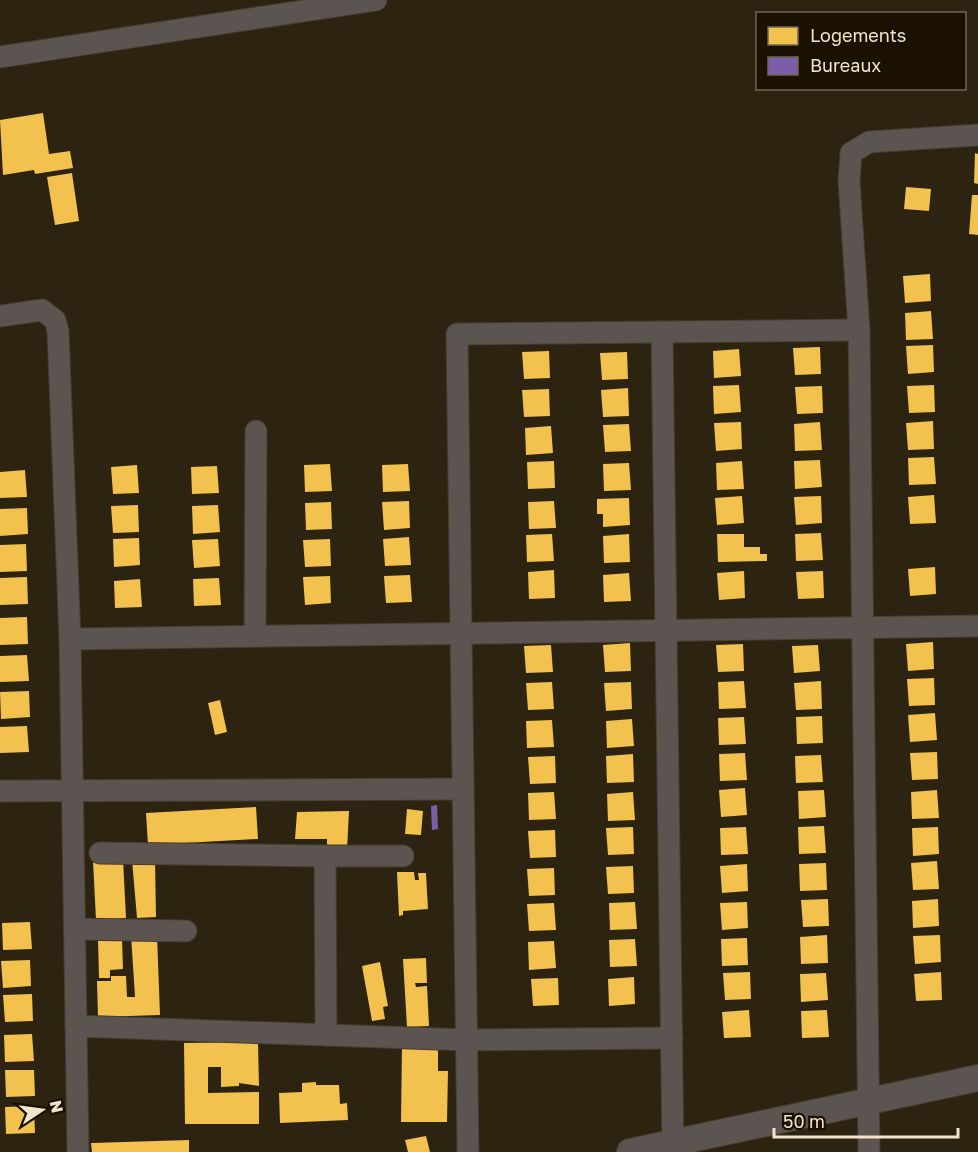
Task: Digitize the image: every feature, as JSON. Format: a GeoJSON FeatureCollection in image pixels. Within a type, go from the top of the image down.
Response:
{"type":"FeatureCollection","features":[{"type":"Feature","properties":{"kind":"street"},"geometry":{"type":"LineString","coordinates":[[0,57],[376,0]]}},
{"type":"Feature","properties":{"kind":"street"},"geometry":{"type":"LineString","coordinates":[[869,1152],[859,330],[849,181],[851,153],[869,142],[978,135]]}},
{"type":"Feature","properties":{"kind":"street"},"geometry":{"type":"LineString","coordinates":[[0,316],[42,310],[55,320],[58,331],[70,639],[78,1152]]}},
{"type":"Feature","properties":{"kind":"street"},"geometry":{"type":"LineString","coordinates":[[468,1152],[457,334],[859,330]]}},
{"type":"Feature","properties":{"kind":"street"},"geometry":{"type":"LineString","coordinates":[[662,332],[673,1147]]}},
{"type":"Feature","properties":{"kind":"street"},"geometry":{"type":"LineString","coordinates":[[255,636],[256,431]]}},
{"type":"Feature","properties":{"kind":"street"},"geometry":{"type":"LineString","coordinates":[[70,639],[978,626]]}},
{"type":"Feature","properties":{"kind":"street"},"geometry":{"type":"LineString","coordinates":[[0,790],[463,789]]}},
{"type":"Feature","properties":{"kind":"street"},"geometry":{"type":"LineString","coordinates":[[100,853],[403,856]]}},
{"type":"Feature","properties":{"kind":"street"},"geometry":{"type":"LineString","coordinates":[[325,856],[326,1035]]}},
{"type":"Feature","properties":{"kind":"street"},"geometry":{"type":"LineString","coordinates":[[75,930],[186,931]]}},
{"type":"Feature","properties":{"kind":"street"},"geometry":{"type":"LineString","coordinates":[[76,1026],[466,1040],[672,1038]]}},
{"type":"Feature","properties":{"kind":"street"},"geometry":{"type":"LineString","coordinates":[[630,1152],[673,1147],[868,1101],[978,1078]]}},
{"type":"Feature","properties":{"kind":"building: Logements"},"geometry":{"type":"Polygon","coordinates":[[[43,113],[49,154],[70,151],[73,168],[35,174],[34,170],[3,175],[0,120],[43,113]]]}},
{"type":"Feature","properties":{"kind":"building: Logements"},"geometry":{"type":"Polygon","coordinates":[[[975,153],[978,154],[978,184],[974,183],[975,153]]]}},
{"type":"Feature","properties":{"kind":"building: Logements"},"geometry":{"type":"Polygon","coordinates":[[[72,173],[79,221],[55,225],[47,177],[72,173]]]}},
{"type":"Feature","properties":{"kind":"building: Logements"},"geometry":{"type":"Polygon","coordinates":[[[906,187],[931,189],[929,211],[904,209],[906,187]]]}},
{"type":"Feature","properties":{"kind":"building: Logements"},"geometry":{"type":"Polygon","coordinates":[[[972,195],[978,195],[978,235],[969,234],[972,195]]]}},
{"type":"Feature","properties":{"kind":"building: Logements"},"geometry":{"type":"Polygon","coordinates":[[[930,274],[931,301],[905,303],[903,276],[930,274]]]}},
{"type":"Feature","properties":{"kind":"building: Logements"},"geometry":{"type":"Polygon","coordinates":[[[931,311],[933,339],[906,340],[905,313],[931,311]]]}},
{"type":"Feature","properties":{"kind":"building: Logements"},"geometry":{"type":"Polygon","coordinates":[[[933,345],[934,372],[908,374],[906,346],[933,345]]]}},
{"type":"Feature","properties":{"kind":"building: Logements"},"geometry":{"type":"Polygon","coordinates":[[[820,347],[821,374],[795,375],[793,348],[820,347]]]}},
{"type":"Feature","properties":{"kind":"building: Logements"},"geometry":{"type":"Polygon","coordinates":[[[739,349],[741,376],[714,378],[713,351],[739,349]]]}},
{"type":"Feature","properties":{"kind":"building: Logements"},"geometry":{"type":"Polygon","coordinates":[[[549,351],[550,378],[524,379],[522,352],[549,351]]]}},
{"type":"Feature","properties":{"kind":"building: Logements"},"geometry":{"type":"Polygon","coordinates":[[[627,352],[628,379],[602,380],[600,353],[627,352]]]}},
{"type":"Feature","properties":{"kind":"building: Logements"},"geometry":{"type":"Polygon","coordinates":[[[739,385],[741,412],[714,414],[713,386],[739,385]]]}},
{"type":"Feature","properties":{"kind":"building: Logements"},"geometry":{"type":"Polygon","coordinates":[[[934,385],[935,412],[909,413],[907,386],[934,385]]]}},
{"type":"Feature","properties":{"kind":"building: Logements"},"geometry":{"type":"Polygon","coordinates":[[[822,386],[823,413],[797,414],[795,387],[822,386]]]}},
{"type":"Feature","properties":{"kind":"building: Logements"},"geometry":{"type":"Polygon","coordinates":[[[628,388],[629,416],[603,417],[601,390],[628,388]]]}},
{"type":"Feature","properties":{"kind":"building: Logements"},"geometry":{"type":"Polygon","coordinates":[[[549,389],[550,416],[524,417],[522,390],[549,389]]]}},
{"type":"Feature","properties":{"kind":"building: Logements"},"geometry":{"type":"Polygon","coordinates":[[[933,421],[934,449],[908,450],[906,423],[933,421]]]}},
{"type":"Feature","properties":{"kind":"building: Logements"},"geometry":{"type":"Polygon","coordinates":[[[741,422],[742,449],[716,451],[714,423],[741,422]]]}},
{"type":"Feature","properties":{"kind":"building: Logements"},"geometry":{"type":"Polygon","coordinates":[[[820,422],[822,450],[795,451],[794,424],[820,422]]]}},
{"type":"Feature","properties":{"kind":"building: Logements"},"geometry":{"type":"Polygon","coordinates":[[[629,424],[631,451],[605,452],[603,425],[629,424]]]}},
{"type":"Feature","properties":{"kind":"building: Logements"},"geometry":{"type":"Polygon","coordinates":[[[551,426],[553,453],[526,455],[525,428],[551,426]]]}},
{"type":"Feature","properties":{"kind":"building: Logements"},"geometry":{"type":"Polygon","coordinates":[[[934,457],[936,484],[909,485],[908,458],[934,457]]]}},
{"type":"Feature","properties":{"kind":"building: Logements"},"geometry":{"type":"Polygon","coordinates":[[[820,460],[822,487],[795,489],[794,461],[820,460]]]}},
{"type":"Feature","properties":{"kind":"building: Logements"},"geometry":{"type":"Polygon","coordinates":[[[554,461],[555,488],[528,489],[527,462],[554,461]]]}},
{"type":"Feature","properties":{"kind":"building: Logements"},"geometry":{"type":"Polygon","coordinates":[[[742,461],[744,489],[717,490],[716,463],[742,461]]]}},
{"type":"Feature","properties":{"kind":"building: Logements"},"geometry":{"type":"Polygon","coordinates":[[[629,463],[631,490],[604,491],[603,464],[629,463]]]}},
{"type":"Feature","properties":{"kind":"building: Logements"},"geometry":{"type":"Polygon","coordinates":[[[330,464],[332,491],[305,492],[304,465],[330,464]]]}},
{"type":"Feature","properties":{"kind":"building: Logements"},"geometry":{"type":"Polygon","coordinates":[[[408,464],[410,491],[383,492],[382,465],[408,464]]]}},
{"type":"Feature","properties":{"kind":"building: Logements"},"geometry":{"type":"Polygon","coordinates":[[[137,465],[139,493],[113,494],[111,467],[137,465]]]}},
{"type":"Feature","properties":{"kind":"building: Logements"},"geometry":{"type":"Polygon","coordinates":[[[217,466],[219,493],[192,494],[191,467],[217,466]]]}},
{"type":"Feature","properties":{"kind":"building: Logements"},"geometry":{"type":"Polygon","coordinates":[[[25,470],[27,497],[0,498],[0,472],[25,470]]]}},
{"type":"Feature","properties":{"kind":"building: Logements"},"geometry":{"type":"Polygon","coordinates":[[[934,495],[936,523],[910,524],[908,497],[934,495]]]}},
{"type":"Feature","properties":{"kind":"building: Logements"},"geometry":{"type":"Polygon","coordinates":[[[742,496],[744,523],[717,525],[715,498],[742,496]]]}},
{"type":"Feature","properties":{"kind":"building: Logements"},"geometry":{"type":"Polygon","coordinates":[[[821,496],[822,523],[796,525],[794,497],[821,496]]]}},
{"type":"Feature","properties":{"kind":"building: Logements"},"geometry":{"type":"Polygon","coordinates":[[[629,498],[630,525],[603,527],[603,514],[597,514],[597,499],[629,498]]]}},
{"type":"Feature","properties":{"kind":"building: Logements"},"geometry":{"type":"Polygon","coordinates":[[[409,501],[410,528],[384,530],[382,502],[409,501]]]}},
{"type":"Feature","properties":{"kind":"building: Logements"},"geometry":{"type":"Polygon","coordinates":[[[554,501],[556,528],[529,529],[528,502],[554,501]]]}},
{"type":"Feature","properties":{"kind":"building: Logements"},"geometry":{"type":"Polygon","coordinates":[[[331,502],[332,529],[306,530],[305,503],[331,502]]]}},
{"type":"Feature","properties":{"kind":"building: Logements"},"geometry":{"type":"Polygon","coordinates":[[[138,505],[139,532],[113,533],[111,506],[138,505]]]}},
{"type":"Feature","properties":{"kind":"building: Logements"},"geometry":{"type":"Polygon","coordinates":[[[218,505],[220,532],[193,534],[192,506],[218,505]]]}},
{"type":"Feature","properties":{"kind":"building: Logements"},"geometry":{"type":"Polygon","coordinates":[[[27,508],[28,534],[0,536],[0,509],[27,508]]]}},
{"type":"Feature","properties":{"kind":"building: Logements"},"geometry":{"type":"Polygon","coordinates":[[[821,533],[823,560],[796,561],[795,534],[821,533]]]}},
{"type":"Feature","properties":{"kind":"building: Logements"},"geometry":{"type":"Polygon","coordinates":[[[552,534],[554,561],[527,562],[526,535],[552,534]]]}},
{"type":"Feature","properties":{"kind":"building: Logements"},"geometry":{"type":"Polygon","coordinates":[[[629,534],[630,562],[604,563],[603,536],[629,534]]]}},
{"type":"Feature","properties":{"kind":"building: Logements"},"geometry":{"type":"Polygon","coordinates":[[[717,534],[744,534],[744,547],[760,547],[760,554],[767,554],[767,561],[718,562],[717,534]]]}},
{"type":"Feature","properties":{"kind":"building: Logements"},"geometry":{"type":"Polygon","coordinates":[[[409,537],[411,565],[385,566],[383,539],[409,537]]]}},
{"type":"Feature","properties":{"kind":"building: Logements"},"geometry":{"type":"Polygon","coordinates":[[[139,538],[140,565],[114,567],[113,539],[139,538]]]}},
{"type":"Feature","properties":{"kind":"building: Logements"},"geometry":{"type":"Polygon","coordinates":[[[218,539],[220,566],[194,568],[192,540],[218,539]]]}},
{"type":"Feature","properties":{"kind":"building: Logements"},"geometry":{"type":"Polygon","coordinates":[[[330,539],[331,566],[305,567],[303,540],[330,539]]]}},
{"type":"Feature","properties":{"kind":"building: Logements"},"geometry":{"type":"Polygon","coordinates":[[[26,544],[27,571],[0,572],[0,545],[26,544]]]}},
{"type":"Feature","properties":{"kind":"building: Logements"},"geometry":{"type":"Polygon","coordinates":[[[935,567],[936,594],[910,596],[908,569],[935,567]]]}},
{"type":"Feature","properties":{"kind":"building: Logements"},"geometry":{"type":"Polygon","coordinates":[[[554,570],[555,598],[529,599],[528,572],[554,570]]]}},
{"type":"Feature","properties":{"kind":"building: Logements"},"geometry":{"type":"Polygon","coordinates":[[[744,571],[745,598],[719,600],[717,573],[744,571]]]}},
{"type":"Feature","properties":{"kind":"building: Logements"},"geometry":{"type":"Polygon","coordinates":[[[823,571],[824,598],[798,599],[796,572],[823,571]]]}},
{"type":"Feature","properties":{"kind":"building: Logements"},"geometry":{"type":"Polygon","coordinates":[[[629,573],[631,601],[604,602],[603,575],[629,573]]]}},
{"type":"Feature","properties":{"kind":"building: Logements"},"geometry":{"type":"Polygon","coordinates":[[[410,575],[412,602],[386,603],[384,576],[410,575]]]}},
{"type":"Feature","properties":{"kind":"building: Logements"},"geometry":{"type":"Polygon","coordinates":[[[330,576],[331,603],[305,605],[303,577],[330,576]]]}},
{"type":"Feature","properties":{"kind":"building: Logements"},"geometry":{"type":"Polygon","coordinates":[[[27,577],[28,604],[0,605],[0,578],[27,577]]]}},
{"type":"Feature","properties":{"kind":"building: Logements"},"geometry":{"type":"Polygon","coordinates":[[[219,578],[221,605],[194,606],[193,579],[219,578]]]}},
{"type":"Feature","properties":{"kind":"building: Logements"},"geometry":{"type":"Polygon","coordinates":[[[140,579],[142,607],[115,608],[114,581],[140,579]]]}},
{"type":"Feature","properties":{"kind":"building: Logements"},"geometry":{"type":"Polygon","coordinates":[[[27,617],[28,644],[0,645],[0,618],[27,617]]]}},
{"type":"Feature","properties":{"kind":"building: Logements"},"geometry":{"type":"Polygon","coordinates":[[[933,642],[934,669],[908,671],[906,644],[933,642]]]}},
{"type":"Feature","properties":{"kind":"building: Logements"},"geometry":{"type":"Polygon","coordinates":[[[630,643],[631,671],[605,672],[603,645],[630,643]]]}},
{"type":"Feature","properties":{"kind":"building: Logements"},"geometry":{"type":"Polygon","coordinates":[[[743,644],[744,671],[718,672],[716,645],[743,644]]]}},
{"type":"Feature","properties":{"kind":"building: Logements"},"geometry":{"type":"Polygon","coordinates":[[[551,645],[553,672],[526,673],[524,646],[551,645]]]}},
{"type":"Feature","properties":{"kind":"building: Logements"},"geometry":{"type":"Polygon","coordinates":[[[818,645],[820,671],[794,673],[792,646],[818,645]]]}},
{"type":"Feature","properties":{"kind":"building: Logements"},"geometry":{"type":"Polygon","coordinates":[[[27,655],[29,681],[0,682],[0,656],[27,655]]]}},
{"type":"Feature","properties":{"kind":"building: Logements"},"geometry":{"type":"Polygon","coordinates":[[[934,678],[935,705],[909,706],[907,679],[934,678]]]}},
{"type":"Feature","properties":{"kind":"building: Logements"},"geometry":{"type":"Polygon","coordinates":[[[744,681],[746,708],[719,709],[718,682],[744,681]]]}},
{"type":"Feature","properties":{"kind":"building: Logements"},"geometry":{"type":"Polygon","coordinates":[[[821,681],[822,709],[796,710],[794,683],[821,681]]]}},
{"type":"Feature","properties":{"kind":"building: Logements"},"geometry":{"type":"Polygon","coordinates":[[[552,682],[554,709],[528,710],[526,683],[552,682]]]}},
{"type":"Feature","properties":{"kind":"building: Logements"},"geometry":{"type":"Polygon","coordinates":[[[631,682],[632,709],[606,711],[604,683],[631,682]]]}},
{"type":"Feature","properties":{"kind":"building: Logements"},"geometry":{"type":"Polygon","coordinates":[[[29,691],[30,717],[1,719],[0,692],[29,691]]]}},
{"type":"Feature","properties":{"kind":"building: Logements"},"geometry":{"type":"Polygon","coordinates":[[[220,700],[227,732],[215,735],[208,703],[220,700]]]}},
{"type":"Feature","properties":{"kind":"building: Logements"},"geometry":{"type":"Polygon","coordinates":[[[935,713],[937,740],[910,742],[908,715],[935,713]]]}},
{"type":"Feature","properties":{"kind":"building: Logements"},"geometry":{"type":"Polygon","coordinates":[[[822,716],[823,743],[797,744],[796,717],[822,716]]]}},
{"type":"Feature","properties":{"kind":"building: Logements"},"geometry":{"type":"Polygon","coordinates":[[[744,717],[746,744],[719,745],[718,718],[744,717]]]}},
{"type":"Feature","properties":{"kind":"building: Logements"},"geometry":{"type":"Polygon","coordinates":[[[632,719],[634,746],[607,748],[606,721],[632,719]]]}},
{"type":"Feature","properties":{"kind":"building: Logements"},"geometry":{"type":"Polygon","coordinates":[[[552,720],[554,747],[527,748],[526,721],[552,720]]]}},
{"type":"Feature","properties":{"kind":"building: Logements"},"geometry":{"type":"Polygon","coordinates":[[[27,726],[29,752],[0,753],[0,727],[27,726]]]}},
{"type":"Feature","properties":{"kind":"building: Logements"},"geometry":{"type":"Polygon","coordinates":[[[937,752],[938,779],[912,780],[910,753],[937,752]]]}},
{"type":"Feature","properties":{"kind":"building: Logements"},"geometry":{"type":"Polygon","coordinates":[[[745,753],[747,780],[720,781],[719,754],[745,753]]]}},
{"type":"Feature","properties":{"kind":"building: Logements"},"geometry":{"type":"Polygon","coordinates":[[[633,754],[634,782],[607,783],[606,756],[633,754]]]}},
{"type":"Feature","properties":{"kind":"building: Logements"},"geometry":{"type":"Polygon","coordinates":[[[821,755],[823,782],[796,783],[795,756],[821,755]]]}},
{"type":"Feature","properties":{"kind":"building: Logements"},"geometry":{"type":"Polygon","coordinates":[[[555,756],[556,783],[530,784],[528,757],[555,756]]]}},
{"type":"Feature","properties":{"kind":"building: Logements"},"geometry":{"type":"Polygon","coordinates":[[[745,788],[747,815],[721,817],[719,790],[745,788]]]}},
{"type":"Feature","properties":{"kind":"building: Logements"},"geometry":{"type":"Polygon","coordinates":[[[824,790],[826,817],[799,819],[798,791],[824,790]]]}},
{"type":"Feature","properties":{"kind":"building: Logements"},"geometry":{"type":"Polygon","coordinates":[[[937,790],[939,818],[912,819],[911,792],[937,790]]]}},
{"type":"Feature","properties":{"kind":"building: Logements"},"geometry":{"type":"Polygon","coordinates":[[[554,792],[556,819],[529,820],[528,793],[554,792]]]}},
{"type":"Feature","properties":{"kind":"building: Logements"},"geometry":{"type":"Polygon","coordinates":[[[633,792],[635,820],[608,821],[607,794],[633,792]]]}},
{"type":"Feature","properties":{"kind":"building: Logements"},"geometry":{"type":"Polygon","coordinates":[[[256,807],[258,839],[148,845],[146,813],[256,807]]]}},
{"type":"Feature","properties":{"kind":"building: Logements"},"geometry":{"type":"Polygon","coordinates":[[[407,809],[423,811],[421,835],[405,834],[407,809]]]}},
{"type":"Feature","properties":{"kind":"building: Logements"},"geometry":{"type":"Polygon","coordinates":[[[349,811],[347,850],[327,850],[327,839],[295,839],[297,812],[349,811]]]}},
{"type":"Feature","properties":{"kind":"building: Logements"},"geometry":{"type":"Polygon","coordinates":[[[824,826],[826,853],[799,854],[798,827],[824,826]]]}},
{"type":"Feature","properties":{"kind":"building: Logements"},"geometry":{"type":"Polygon","coordinates":[[[633,827],[634,854],[608,855],[606,828],[633,827]]]}},
{"type":"Feature","properties":{"kind":"building: Logements"},"geometry":{"type":"Polygon","coordinates":[[[746,827],[748,854],[721,855],[720,828],[746,827]]]}},
{"type":"Feature","properties":{"kind":"building: Logements"},"geometry":{"type":"Polygon","coordinates":[[[938,827],[939,854],[913,856],[912,828],[938,827]]]}},
{"type":"Feature","properties":{"kind":"building: Logements"},"geometry":{"type":"Polygon","coordinates":[[[555,830],[556,857],[530,858],[528,831],[555,830]]]}},
{"type":"Feature","properties":{"kind":"building: Logements"},"geometry":{"type":"Polygon","coordinates":[[[123,859],[126,918],[96,920],[93,861],[123,859]]]}},
{"type":"Feature","properties":{"kind":"building: Logements"},"geometry":{"type":"Polygon","coordinates":[[[155,859],[156,917],[137,918],[132,860],[155,859]]]}},
{"type":"Feature","properties":{"kind":"building: Logements"},"geometry":{"type":"Polygon","coordinates":[[[937,861],[939,889],[913,890],[911,863],[937,861]]]}},
{"type":"Feature","properties":{"kind":"building: Logements"},"geometry":{"type":"Polygon","coordinates":[[[826,863],[827,890],[800,891],[799,864],[826,863]]]}},
{"type":"Feature","properties":{"kind":"building: Logements"},"geometry":{"type":"Polygon","coordinates":[[[747,864],[748,891],[722,893],[720,866],[747,864]]]}},
{"type":"Feature","properties":{"kind":"building: Logements"},"geometry":{"type":"Polygon","coordinates":[[[633,866],[634,893],[608,894],[606,867],[633,866]]]}},
{"type":"Feature","properties":{"kind":"building: Logements"},"geometry":{"type":"Polygon","coordinates":[[[554,868],[555,895],[529,896],[527,869],[554,868]]]}},
{"type":"Feature","properties":{"kind":"building: Logements"},"geometry":{"type":"Polygon","coordinates":[[[397,872],[414,872],[415,880],[419,880],[418,873],[426,873],[428,909],[403,911],[403,915],[399,916],[397,872]]]}},
{"type":"Feature","properties":{"kind":"building: Logements"},"geometry":{"type":"Polygon","coordinates":[[[828,899],[829,926],[803,927],[801,900],[828,899]]]}},
{"type":"Feature","properties":{"kind":"building: Logements"},"geometry":{"type":"Polygon","coordinates":[[[938,899],[939,926],[913,928],[912,901],[938,899]]]}},
{"type":"Feature","properties":{"kind":"building: Logements"},"geometry":{"type":"Polygon","coordinates":[[[635,902],[637,929],[610,930],[609,903],[635,902]]]}},
{"type":"Feature","properties":{"kind":"building: Logements"},"geometry":{"type":"Polygon","coordinates":[[[747,902],[748,928],[722,930],[720,903],[747,902]]]}},
{"type":"Feature","properties":{"kind":"building: Logements"},"geometry":{"type":"Polygon","coordinates":[[[554,903],[556,930],[529,931],[527,904],[554,903]]]}},
{"type":"Feature","properties":{"kind":"building: Logements"},"geometry":{"type":"Polygon","coordinates":[[[30,922],[32,949],[3,950],[2,923],[30,922]]]}},
{"type":"Feature","properties":{"kind":"building: Logements"},"geometry":{"type":"Polygon","coordinates":[[[131,935],[157,935],[160,1015],[98,1017],[97,981],[111,981],[111,976],[126,976],[127,997],[135,997],[131,935]]]}},
{"type":"Feature","properties":{"kind":"building: Logements"},"geometry":{"type":"Polygon","coordinates":[[[827,935],[828,963],[801,964],[800,937],[827,935]]]}},
{"type":"Feature","properties":{"kind":"building: Logements"},"geometry":{"type":"Polygon","coordinates":[[[940,935],[941,962],[915,964],[913,936],[940,935]]]}},
{"type":"Feature","properties":{"kind":"building: Logements"},"geometry":{"type":"Polygon","coordinates":[[[122,938],[123,969],[110,970],[110,978],[99,978],[98,939],[122,938]]]}},
{"type":"Feature","properties":{"kind":"building: Logements"},"geometry":{"type":"Polygon","coordinates":[[[747,938],[748,965],[722,966],[721,939],[747,938]]]}},
{"type":"Feature","properties":{"kind":"building: Logements"},"geometry":{"type":"Polygon","coordinates":[[[635,939],[637,966],[610,967],[609,940],[635,939]]]}},
{"type":"Feature","properties":{"kind":"building: Logements"},"geometry":{"type":"Polygon","coordinates":[[[554,941],[556,968],[529,970],[528,942],[554,941]]]}},
{"type":"Feature","properties":{"kind":"building: Logements"},"geometry":{"type":"Polygon","coordinates":[[[426,958],[427,983],[415,983],[416,987],[427,986],[429,1026],[407,1027],[403,959],[426,958]]]}},
{"type":"Feature","properties":{"kind":"building: Logements"},"geometry":{"type":"Polygon","coordinates":[[[30,960],[31,986],[3,988],[1,961],[30,960]]]}},
{"type":"Feature","properties":{"kind":"building: Logements"},"geometry":{"type":"Polygon","coordinates":[[[380,962],[388,1006],[383,1007],[385,1019],[372,1021],[362,966],[380,962]]]}},
{"type":"Feature","properties":{"kind":"building: Logements"},"geometry":{"type":"Polygon","coordinates":[[[750,972],[751,999],[725,1000],[723,973],[750,972]]]}},
{"type":"Feature","properties":{"kind":"building: Logements"},"geometry":{"type":"Polygon","coordinates":[[[941,972],[942,1000],[916,1001],[914,974],[941,972]]]}},
{"type":"Feature","properties":{"kind":"building: Logements"},"geometry":{"type":"Polygon","coordinates":[[[826,973],[828,1000],[801,1002],[800,974],[826,973]]]}},
{"type":"Feature","properties":{"kind":"building: Logements"},"geometry":{"type":"Polygon","coordinates":[[[634,977],[635,1004],[609,1006],[608,979],[634,977]]]}},
{"type":"Feature","properties":{"kind":"building: Logements"},"geometry":{"type":"Polygon","coordinates":[[[558,978],[559,1005],[533,1006],[531,979],[558,978]]]}},
{"type":"Feature","properties":{"kind":"building: Logements"},"geometry":{"type":"Polygon","coordinates":[[[32,994],[33,1021],[5,1022],[3,995],[32,994]]]}},
{"type":"Feature","properties":{"kind":"building: Logements"},"geometry":{"type":"Polygon","coordinates":[[[749,1010],[751,1037],[724,1038],[722,1012],[749,1010]]]}},
{"type":"Feature","properties":{"kind":"building: Logements"},"geometry":{"type":"Polygon","coordinates":[[[827,1010],[829,1037],[802,1038],[801,1011],[827,1010]]]}},
{"type":"Feature","properties":{"kind":"building: Logements"},"geometry":{"type":"Polygon","coordinates":[[[32,1034],[34,1061],[5,1062],[4,1035],[32,1034]]]}},
{"type":"Feature","properties":{"kind":"building: Logements"},"geometry":{"type":"Polygon","coordinates":[[[258,1042],[259,1086],[239,1083],[239,1086],[221,1087],[221,1067],[208,1067],[208,1093],[259,1092],[259,1124],[185,1124],[184,1043],[258,1042]]]}},
{"type":"Feature","properties":{"kind":"building: Logements"},"geometry":{"type":"Polygon","coordinates":[[[402,1044],[438,1044],[438,1071],[448,1071],[447,1122],[401,1122],[402,1044]]]}},
{"type":"Feature","properties":{"kind":"building: Logements"},"geometry":{"type":"Polygon","coordinates":[[[5,1070],[34,1070],[35,1096],[6,1097],[5,1070]]]}},
{"type":"Feature","properties":{"kind":"building: Logements"},"geometry":{"type":"Polygon","coordinates":[[[316,1082],[316,1085],[339,1085],[340,1104],[347,1103],[348,1120],[280,1123],[279,1093],[302,1092],[302,1083],[316,1082]]]}},
{"type":"Feature","properties":{"kind":"building: Logements"},"geometry":{"type":"Polygon","coordinates":[[[34,1106],[35,1133],[6,1134],[5,1107],[34,1106]]]}},
{"type":"Feature","properties":{"kind":"building: Logements"},"geometry":{"type":"Polygon","coordinates":[[[426,1136],[430,1152],[408,1152],[405,1140],[426,1136]]]}},
{"type":"Feature","properties":{"kind":"building: Logements"},"geometry":{"type":"Polygon","coordinates":[[[189,1140],[189,1152],[92,1152],[91,1143],[189,1140]]]}},
{"type":"Feature","properties":{"kind":"building: Bureaux"},"geometry":{"type":"Polygon","coordinates":[[[437,805],[438,829],[432,830],[431,806],[437,805]]]}}]}
